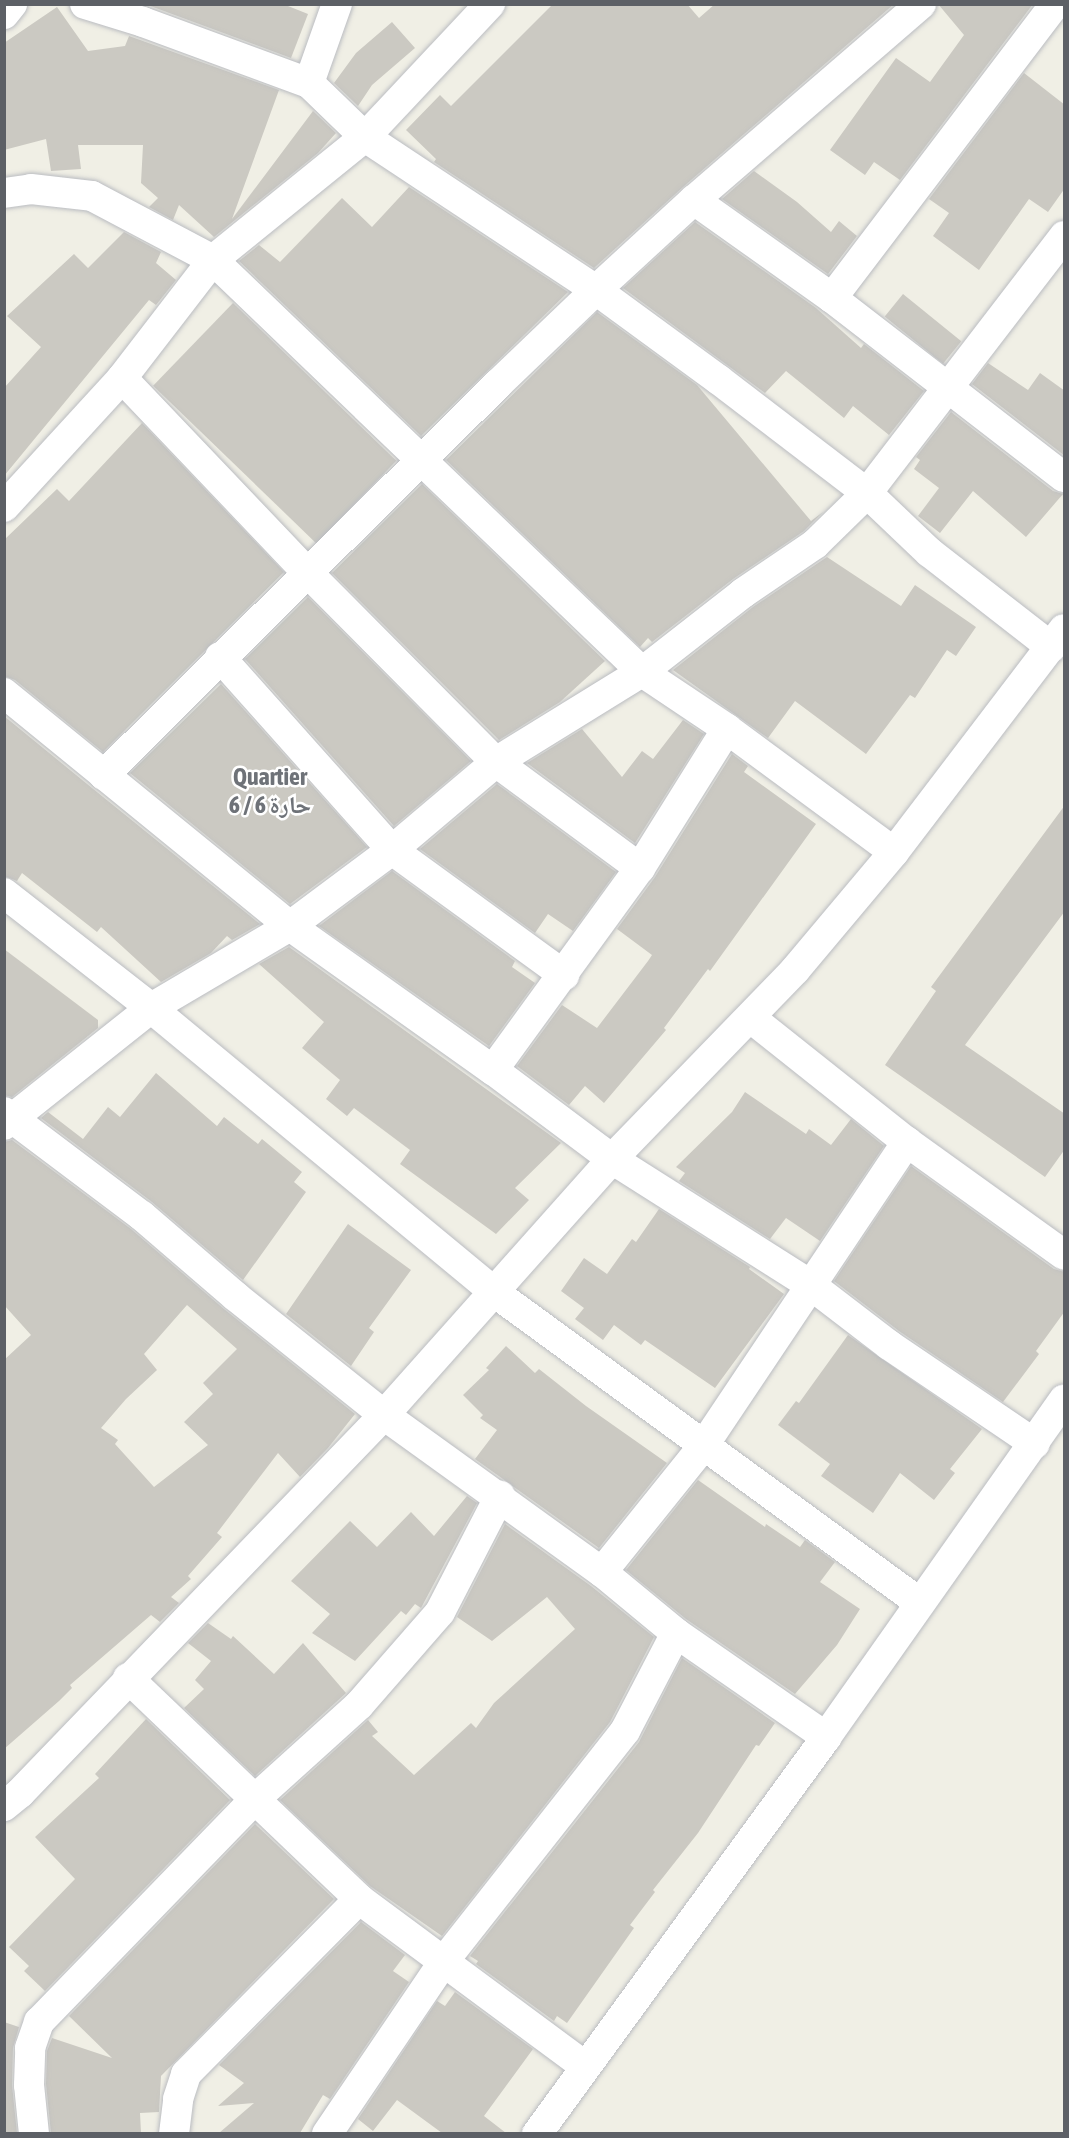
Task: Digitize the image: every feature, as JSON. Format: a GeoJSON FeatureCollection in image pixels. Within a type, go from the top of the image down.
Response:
{"type":"FeatureCollection","features":[{"type":"Feature","properties":{"kind":"street"},"geometry":{"type":"LineString","coordinates":[[4,14],[12,4]]}},
{"type":"Feature","properties":{"kind":"street"},"geometry":{"type":"LineString","coordinates":[[4,1806],[20,1793],[128,1678],[384,1415],[612,1159],[795,970],[894,852],[1058,638],[929,552],[867,493],[596,290],[365,137],[309,83],[143,22],[85,4]]}},
{"type":"Feature","properties":{"kind":"street"},"geometry":{"type":"LineString","coordinates":[[309,83],[337,4]]}},
{"type":"Feature","properties":{"kind":"street"},"geometry":{"type":"LineString","coordinates":[[4,507],[122,378],[213,260],[365,137],[490,4]]}},
{"type":"Feature","properties":{"kind":"street"},"geometry":{"type":"LineString","coordinates":[[104,775],[220,657],[596,290],[694,200],[921,4]]}},
{"type":"Feature","properties":{"kind":"street"},"geometry":{"type":"LineString","coordinates":[[832,298],[1055,4]]}},
{"type":"Feature","properties":{"kind":"street"},"geometry":{"type":"LineString","coordinates":[[4,193],[31,189],[92,196],[213,260],[642,672],[727,729],[894,852]]}},
{"type":"Feature","properties":{"kind":"street"},"geometry":{"type":"LineString","coordinates":[[694,200],[832,298],[1065,477]]}},
{"type":"Feature","properties":{"kind":"street"},"geometry":{"type":"LineString","coordinates":[[826,1737],[676,1633],[602,1572],[500,1496],[384,1415],[235,1296],[142,1216],[7,1118],[151,1008],[290,926],[392,850],[496,762],[642,672],[743,593],[815,544],[867,493],[1065,236]]}},
{"type":"Feature","properties":{"kind":"street"},"geometry":{"type":"LineString","coordinates":[[122,378],[308,573],[496,762],[640,868]]}},
{"type":"Feature","properties":{"kind":"street"},"geometry":{"type":"LineString","coordinates":[[220,657],[392,850],[564,975]]}},
{"type":"Feature","properties":{"kind":"street"},"geometry":{"type":"LineString","coordinates":[[4,693],[290,926],[493,1070],[612,1159],[812,1286],[889,1345],[1035,1444]]}},
{"type":"Feature","properties":{"kind":"street"},"geometry":{"type":"LineString","coordinates":[[493,1070],[640,868],[727,729]]}},
{"type":"Feature","properties":{"kind":"street"},"geometry":{"type":"LineString","coordinates":[[4,893],[151,1008],[494,1292],[920,1603]]}},
{"type":"Feature","properties":{"kind":"street"},"geometry":{"type":"LineString","coordinates":[[751,1018],[907,1142],[1065,1255]]}},
{"type":"Feature","properties":{"kind":"street"},"geometry":{"type":"LineString","coordinates":[[602,1572],[704,1445],[907,1142]]}},
{"type":"Feature","properties":{"kind":"street"},"geometry":{"type":"LineString","coordinates":[[537,2133],[826,1737],[1065,1400]]}},
{"type":"Feature","properties":{"kind":"street"},"geometry":{"type":"LineString","coordinates":[[34,2133],[29,2085],[30,2048],[39,2022],[255,1799],[359,1705],[440,1612],[500,1496]]}},
{"type":"Feature","properties":{"kind":"street"},"geometry":{"type":"LineString","coordinates":[[327,2133],[444,1961],[625,1731],[676,1633]]}},
{"type":"Feature","properties":{"kind":"street"},"geometry":{"type":"LineString","coordinates":[[128,1678],[359,1899],[585,2066]]}},
{"type":"Feature","properties":{"kind":"street"},"geometry":{"type":"LineString","coordinates":[[174,2133],[178,2099],[186,2074],[359,1899]]}},
{"type":"Feature","properties":{"kind":"building"},"geometry":{"type":"Polygon","coordinates":[[[145,4],[283,4],[308,14],[291,58],[145,4]]]}},
{"type":"Feature","properties":{"kind":"building"},"geometry":{"type":"Polygon","coordinates":[[[553,4],[687,4],[699,18],[715,4],[894,4],[683,187],[594,268],[434,162],[436,159],[406,130],[440,95],[451,106],[553,4]]]}},
{"type":"Feature","properties":{"kind":"building"},"geometry":{"type":"Polygon","coordinates":[[[938,4],[1033,4],[900,180],[874,162],[865,175],[830,150],[896,58],[930,82],[964,35],[938,4]]]}},
{"type":"Feature","properties":{"kind":"building"},"geometry":{"type":"Polygon","coordinates":[[[57,7],[88,51],[125,46],[129,36],[279,90],[232,219],[313,111],[336,133],[318,153],[214,237],[179,205],[173,220],[149,207],[158,198],[141,183],[143,145],[78,145],[81,169],[51,171],[46,139],[4,150],[4,43],[57,7]]]}},
{"type":"Feature","properties":{"kind":"building"},"geometry":{"type":"Polygon","coordinates":[[[392,22],[415,48],[372,85],[358,106],[334,83],[356,53],[392,22]]]}},
{"type":"Feature","properties":{"kind":"building"},"geometry":{"type":"Polygon","coordinates":[[[1024,73],[1065,105],[1065,188],[1048,212],[1029,199],[979,270],[933,236],[949,213],[929,199],[1024,73]]]}},
{"type":"Feature","properties":{"kind":"building"},"geometry":{"type":"Polygon","coordinates":[[[754,171],[797,202],[831,232],[839,221],[857,236],[828,274],[722,199],[754,171]]]}},
{"type":"Feature","properties":{"kind":"building"},"geometry":{"type":"Polygon","coordinates":[[[409,187],[568,292],[421,436],[239,261],[259,245],[280,262],[342,198],[372,227],[409,187]]]}},
{"type":"Feature","properties":{"kind":"building"},"geometry":{"type":"Polygon","coordinates":[[[695,222],[816,308],[861,348],[864,344],[924,391],[889,435],[853,406],[844,418],[786,371],[765,393],[623,288],[695,222]]]}},
{"type":"Feature","properties":{"kind":"building"},"geometry":{"type":"Polygon","coordinates":[[[124,232],[161,252],[156,263],[176,280],[156,305],[149,300],[4,476],[4,388],[41,347],[7,316],[74,254],[88,268],[124,232]]]}},
{"type":"Feature","properties":{"kind":"building"},"geometry":{"type":"Polygon","coordinates":[[[903,294],[961,341],[943,364],[885,317],[903,294]]]}},
{"type":"Feature","properties":{"kind":"building"},"geometry":{"type":"Polygon","coordinates":[[[233,303],[396,461],[316,543],[153,386],[233,303]]]}},
{"type":"Feature","properties":{"kind":"building"},"geometry":{"type":"Polygon","coordinates":[[[597,312],[697,385],[811,521],[823,512],[804,531],[733,579],[652,642],[648,638],[640,647],[446,460],[597,312]]]}},
{"type":"Feature","properties":{"kind":"building"},"geometry":{"type":"Polygon","coordinates":[[[988,363],[1028,390],[1040,373],[1065,391],[1065,456],[972,384],[988,363]]]}},
{"type":"Feature","properties":{"kind":"building"},"geometry":{"type":"Polygon","coordinates":[[[951,412],[1053,491],[1063,494],[1026,537],[973,491],[940,533],[918,516],[939,488],[914,469],[920,460],[916,457],[951,412]]]}},
{"type":"Feature","properties":{"kind":"building"},"geometry":{"type":"Polygon","coordinates":[[[142,423],[284,572],[103,752],[15,680],[4,676],[4,540],[57,489],[69,501],[142,423]]]}},
{"type":"Feature","properties":{"kind":"building"},"geometry":{"type":"Polygon","coordinates":[[[422,484],[605,661],[560,702],[499,740],[332,573],[422,484]]]}},
{"type":"Feature","properties":{"kind":"building"},"geometry":{"type":"Polygon","coordinates":[[[827,557],[901,606],[915,585],[976,627],[956,656],[947,650],[915,698],[910,695],[866,754],[795,701],[768,738],[673,670],[753,607],[827,557]]]}},
{"type":"Feature","properties":{"kind":"building"},"geometry":{"type":"Polygon","coordinates":[[[308,597],[471,761],[394,826],[245,659],[308,597]]]}},
{"type":"Feature","properties":{"kind":"building"},"geometry":{"type":"Polygon","coordinates":[[[221,684],[367,847],[290,904],[130,773],[221,684]]]}},
{"type":"Feature","properties":{"kind":"building"},"geometry":{"type":"Polygon","coordinates":[[[4,716],[260,924],[232,940],[227,936],[211,953],[161,982],[101,927],[97,932],[22,873],[17,881],[4,876],[4,716]]]}},
{"type":"Feature","properties":{"kind":"building"},"geometry":{"type":"Polygon","coordinates":[[[683,720],[704,734],[635,843],[527,763],[582,729],[622,777],[642,751],[653,759],[683,720]]]}},
{"type":"Feature","properties":{"kind":"building"},"geometry":{"type":"Polygon","coordinates":[[[732,754],[748,766],[744,772],[816,824],[710,971],[708,969],[664,1028],[666,1030],[604,1103],[585,1086],[569,1105],[517,1066],[562,1005],[597,1028],[648,961],[652,955],[617,929],[655,877],[732,754]]]}},
{"type":"Feature","properties":{"kind":"building"},"geometry":{"type":"Polygon","coordinates":[[[497,784],[616,872],[573,931],[548,914],[535,933],[420,849],[497,784]]]}},
{"type":"Feature","properties":{"kind":"building"},"geometry":{"type":"Polygon","coordinates":[[[1065,805],[1065,911],[965,1045],[1065,1114],[1065,1149],[1045,1177],[885,1065],[936,991],[931,987],[1065,805]]]}},
{"type":"Feature","properties":{"kind":"building"},"geometry":{"type":"Polygon","coordinates":[[[392,871],[515,961],[512,967],[535,983],[489,1046],[319,926],[392,871]]]}},
{"type":"Feature","properties":{"kind":"building"},"geometry":{"type":"Polygon","coordinates":[[[289,947],[561,1143],[515,1188],[529,1200],[496,1234],[400,1164],[410,1150],[354,1108],[347,1116],[326,1099],[340,1080],[302,1048],[324,1022],[259,964],[289,947]]]}},
{"type":"Feature","properties":{"kind":"building"},"geometry":{"type":"Polygon","coordinates":[[[4,949],[98,1020],[98,1028],[12,1097],[4,1095],[4,949]]]}},
{"type":"Feature","properties":{"kind":"building"},"geometry":{"type":"Polygon","coordinates":[[[156,1073],[217,1126],[224,1117],[258,1144],[262,1139],[302,1172],[294,1182],[306,1192],[243,1280],[152,1202],[41,1118],[48,1112],[83,1139],[108,1107],[120,1117],[156,1073]]]}},
{"type":"Feature","properties":{"kind":"building"},"geometry":{"type":"Polygon","coordinates":[[[745,1092],[806,1134],[809,1129],[831,1145],[851,1119],[884,1146],[820,1241],[786,1218],[770,1239],[679,1181],[685,1173],[676,1167],[732,1112],[745,1092]]]}},
{"type":"Feature","properties":{"kind":"building"},"geometry":{"type":"Polygon","coordinates":[[[12,1140],[131,1229],[224,1309],[355,1414],[328,1448],[300,1477],[278,1453],[217,1533],[222,1537],[188,1576],[191,1579],[171,1597],[179,1603],[160,1622],[151,1615],[70,1685],[72,1688],[59,1701],[4,1749],[4,1360],[31,1335],[4,1305],[4,1142],[12,1140]],[[187,1305],[144,1354],[157,1370],[126,1399],[101,1428],[118,1440],[115,1444],[154,1487],[208,1445],[184,1422],[213,1394],[203,1383],[237,1349],[187,1305]]]}},
{"type":"Feature","properties":{"kind":"building"},"geometry":{"type":"Polygon","coordinates":[[[911,1166],[1054,1269],[1065,1272],[1065,1311],[1036,1351],[1039,1354],[1003,1402],[899,1331],[834,1281],[911,1166]]]}},
{"type":"Feature","properties":{"kind":"building"},"geometry":{"type":"Polygon","coordinates":[[[659,1209],[750,1267],[749,1269],[784,1294],[715,1388],[645,1340],[641,1345],[614,1325],[603,1340],[575,1319],[584,1308],[561,1291],[584,1258],[607,1274],[632,1239],[636,1242],[659,1209]]]}},
{"type":"Feature","properties":{"kind":"building"},"geometry":{"type":"Polygon","coordinates":[[[348,1224],[411,1270],[369,1328],[374,1332],[351,1366],[286,1314],[348,1224]]]}},
{"type":"Feature","properties":{"kind":"building"},"geometry":{"type":"Polygon","coordinates":[[[848,1335],[982,1429],[950,1469],[955,1473],[934,1500],[900,1473],[873,1513],[821,1476],[830,1464],[778,1425],[796,1401],[799,1403],[848,1335]]]}},
{"type":"Feature","properties":{"kind":"building"},"geometry":{"type":"Polygon","coordinates":[[[506,1346],[535,1373],[539,1369],[586,1406],[667,1463],[599,1548],[475,1459],[497,1430],[480,1418],[483,1415],[463,1395],[489,1370],[486,1368],[506,1346]]]}},
{"type":"Feature","properties":{"kind":"building"},"geometry":{"type":"Polygon","coordinates":[[[698,1480],[765,1527],[766,1524],[800,1547],[805,1540],[835,1562],[820,1582],[860,1609],[837,1645],[795,1694],[686,1619],[626,1570],[698,1480]]]}},
{"type":"Feature","properties":{"kind":"building"},"geometry":{"type":"Polygon","coordinates":[[[467,1496],[477,1503],[421,1608],[415,1604],[406,1615],[401,1611],[355,1661],[312,1633],[330,1614],[291,1581],[350,1521],[377,1547],[411,1512],[434,1536],[467,1496]]]}},
{"type":"Feature","properties":{"kind":"building"},"geometry":{"type":"Polygon","coordinates":[[[505,1524],[591,1586],[654,1637],[610,1722],[442,1936],[370,1886],[280,1800],[368,1720],[378,1732],[372,1736],[414,1775],[471,1723],[476,1728],[494,1703],[575,1629],[547,1597],[492,1641],[457,1617],[505,1524]]]}},
{"type":"Feature","properties":{"kind":"building"},"geometry":{"type":"Polygon","coordinates":[[[208,1623],[231,1639],[233,1636],[274,1674],[303,1643],[346,1693],[255,1776],[184,1708],[204,1689],[195,1680],[211,1661],[188,1643],[208,1623]]]}},
{"type":"Feature","properties":{"kind":"building"},"geometry":{"type":"Polygon","coordinates":[[[682,1658],[775,1723],[759,1746],[756,1745],[698,1833],[653,1890],[655,1892],[630,1925],[634,1928],[567,2023],[557,2016],[554,2021],[476,1964],[478,1961],[470,1956],[639,1742],[682,1658]]]}},
{"type":"Feature","properties":{"kind":"building"},"geometry":{"type":"Polygon","coordinates":[[[146,1719],[230,1800],[45,1991],[24,1971],[29,1966],[9,1947],[75,1879],[35,1837],[99,1778],[95,1774],[146,1719]]]}},
{"type":"Feature","properties":{"kind":"building"},"geometry":{"type":"Polygon","coordinates":[[[255,1824],[334,1899],[161,2076],[159,2112],[140,2113],[141,2133],[51,2133],[46,2084],[47,2051],[52,2038],[112,2058],[69,2016],[255,1824]]]}},
{"type":"Feature","properties":{"kind":"building"},"geometry":{"type":"Polygon","coordinates":[[[361,1922],[405,1955],[393,1971],[409,1982],[330,2099],[323,2095],[300,2133],[219,2133],[254,2103],[218,2106],[244,2083],[219,2065],[361,1922]]]}},
{"type":"Feature","properties":{"kind":"building"},"geometry":{"type":"Polygon","coordinates":[[[455,1992],[533,2049],[484,2116],[506,2133],[442,2133],[397,2100],[373,2131],[358,2119],[437,2001],[445,2006],[455,1992]]]}},
{"type":"Feature","properties":{"kind":"building"},"geometry":{"type":"Polygon","coordinates":[[[4,2022],[19,2027],[13,2048],[12,2085],[17,2133],[4,2133],[4,2022]]]}},
{"type":"Feature","properties":{"kind":"district","name":"Quartier 6 / حارة 6"},"geometry":{"type":"Point","coordinates":[270,791]}}]}
